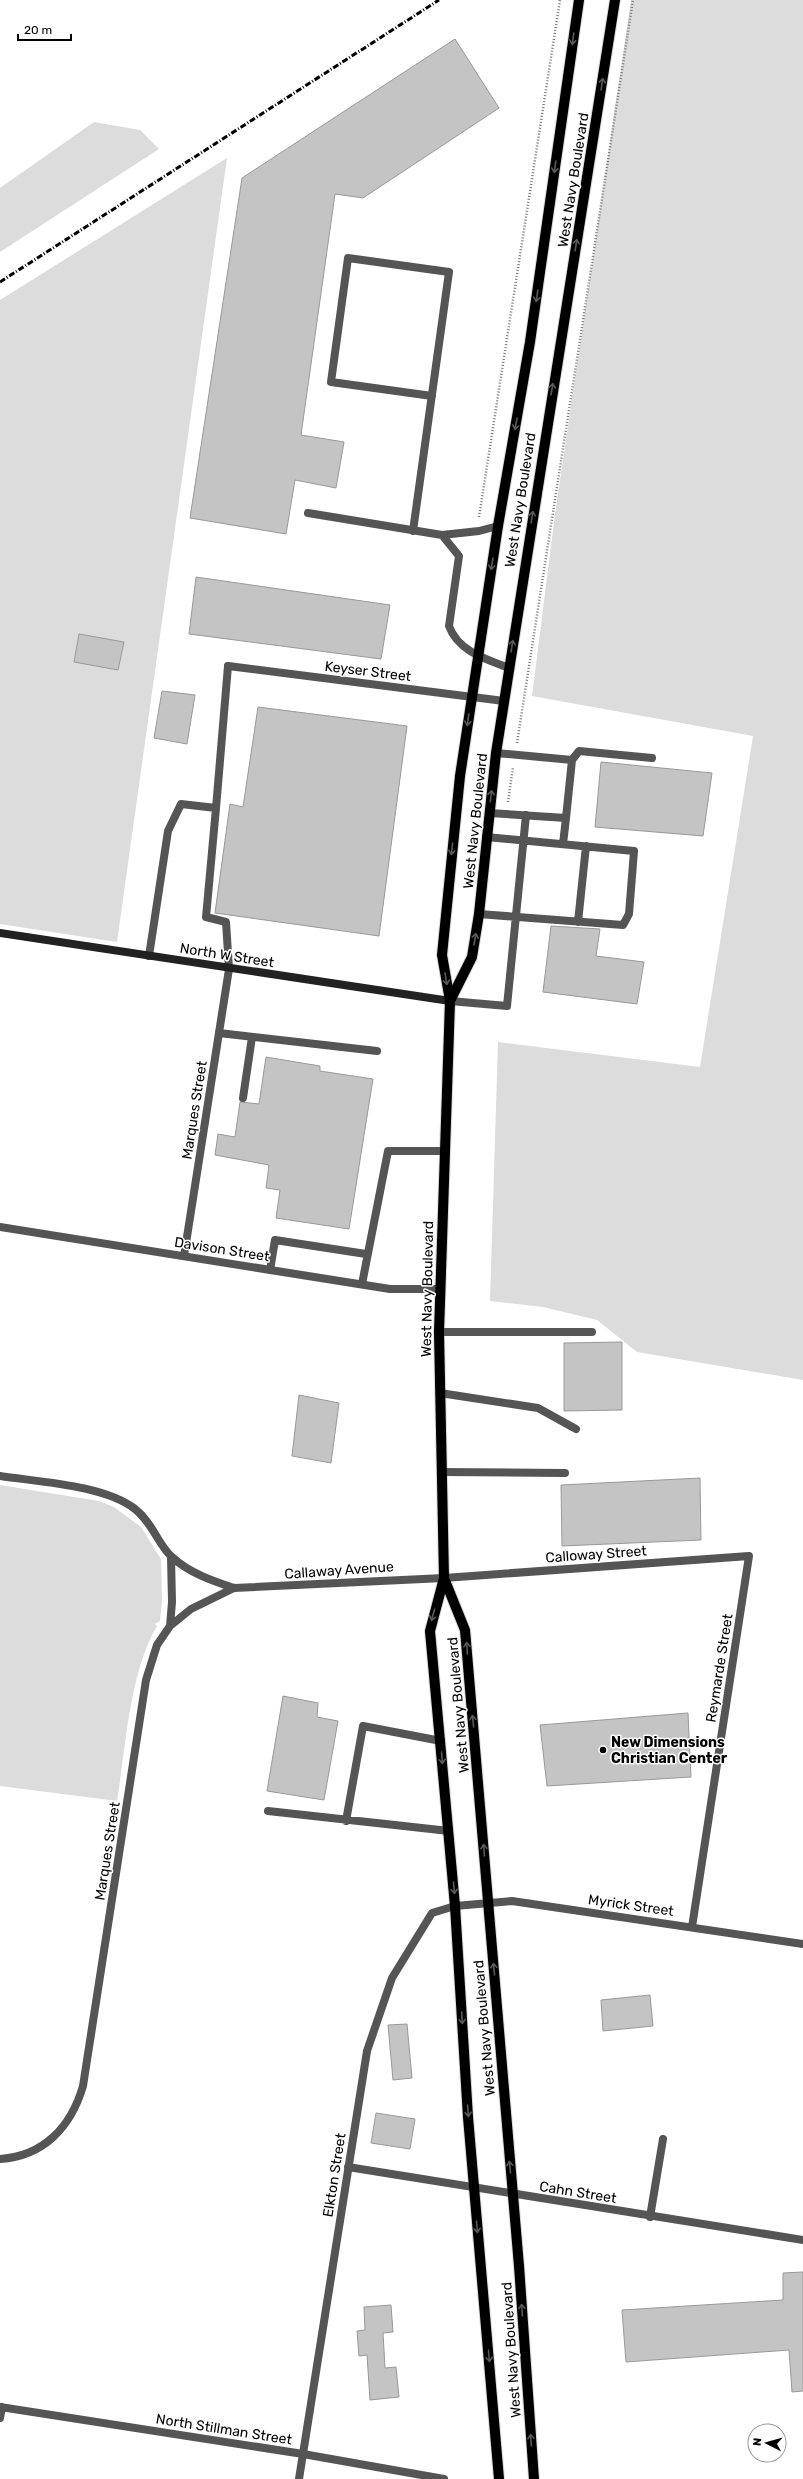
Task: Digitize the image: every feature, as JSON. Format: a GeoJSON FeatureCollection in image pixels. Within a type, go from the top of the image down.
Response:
{"type":"FeatureCollection","features":[{"type":"Feature","properties":{"kind":"main road","name":"West Navy Boulevard"},"geometry":{"type":"LineString","coordinates":[[499,2479],[474,2188],[449,1831],[430,1631],[444,1578],[439,1332],[450,1001],[442,955],[460,776],[471,696],[498,526],[530,342],[579,0]]}},
{"type":"Feature","properties":{"kind":"main road","name":"West Navy Boulevard"},"geometry":{"type":"LineString","coordinates":[[450,1001],[472,957],[479,914],[496,753],[615,0]]}},
{"type":"Feature","properties":{"kind":"main road","name":"North W Street"},"geometry":{"type":"LineString","coordinates":[[0,933],[229,969],[450,1001]]}},
{"type":"Feature","properties":{"kind":"main road","name":"West Navy Boulevard"},"geometry":{"type":"LineString","coordinates":[[444,1578],[465,1630],[534,2479]]}},
{"type":"Feature","properties":{"kind":"street"},"geometry":{"type":"LineString","coordinates":[[413,530],[432,396],[449,272],[348,258],[331,382],[432,396]]}},
{"type":"Feature","properties":{"kind":"street"},"geometry":{"type":"LineString","coordinates":[[308,513],[442,535],[479,531],[498,526]]}},
{"type":"Feature","properties":{"kind":"street"},"geometry":{"type":"LineString","coordinates":[[442,535],[459,556],[449,626],[452,634],[478,657],[509,668]]}},
{"type":"Feature","properties":{"kind":"street","name":"Keyser Street"},"geometry":{"type":"LineString","coordinates":[[216,808],[228,666],[504,701]]}},
{"type":"Feature","properties":{"kind":"street"},"geometry":{"type":"LineString","coordinates":[[563,844],[572,760],[579,751],[652,758]]}},
{"type":"Feature","properties":{"kind":"street"},"geometry":{"type":"LineString","coordinates":[[496,753],[572,760]]}},
{"type":"Feature","properties":{"kind":"street"},"geometry":{"type":"LineString","coordinates":[[149,956],[168,831],[181,804],[216,808]]}},
{"type":"Feature","properties":{"kind":"street","name":"Marques Street"},"geometry":{"type":"LineString","coordinates":[[184,1256],[229,969],[226,922],[206,917],[216,808]]}},
{"type":"Feature","properties":{"kind":"street"},"geometry":{"type":"LineString","coordinates":[[489,813],[566,818]]}},
{"type":"Feature","properties":{"kind":"street"},"geometry":{"type":"LineString","coordinates":[[450,1001],[507,1006],[526,815]]}},
{"type":"Feature","properties":{"kind":"street"},"geometry":{"type":"LineString","coordinates":[[479,914],[623,925],[629,914],[634,851],[486,837]]}},
{"type":"Feature","properties":{"kind":"street"},"geometry":{"type":"LineString","coordinates":[[578,922],[586,846]]}},
{"type":"Feature","properties":{"kind":"street"},"geometry":{"type":"LineString","coordinates":[[219,1033],[377,1051]]}},
{"type":"Feature","properties":{"kind":"street"},"geometry":{"type":"LineString","coordinates":[[243,1098],[252,1037]]}},
{"type":"Feature","properties":{"kind":"street"},"geometry":{"type":"LineString","coordinates":[[362,1284],[366,1254],[388,1151],[444,1151]]}},
{"type":"Feature","properties":{"kind":"street","name":"Davison Street"},"geometry":{"type":"LineString","coordinates":[[0,1227],[362,1284],[411,1290],[440,1289]]}},
{"type":"Feature","properties":{"kind":"street"},"geometry":{"type":"LineString","coordinates":[[270,1270],[275,1240],[366,1254]]}},
{"type":"Feature","properties":{"kind":"street"},"geometry":{"type":"LineString","coordinates":[[439,1332],[592,1332]]}},
{"type":"Feature","properties":{"kind":"street"},"geometry":{"type":"LineString","coordinates":[[440,1393],[538,1408],[576,1429]]}},
{"type":"Feature","properties":{"kind":"street"},"geometry":{"type":"LineString","coordinates":[[442,1472],[565,1473]]}},
{"type":"Feature","properties":{"kind":"street","name":"Callaway Avenue"},"geometry":{"type":"LineString","coordinates":[[0,1476],[102,1493],[119,1499],[135,1509],[149,1522],[171,1557],[208,1579],[234,1588],[444,1578]]}},
{"type":"Feature","properties":{"kind":"street","name":"Calloway Street"},"geometry":{"type":"LineString","coordinates":[[444,1578],[749,1556]]}},
{"type":"Feature","properties":{"kind":"street","name":"Reymarde Street"},"geometry":{"type":"LineString","coordinates":[[692,1926],[749,1556]]}},
{"type":"Feature","properties":{"kind":"street","name":"Marques Street"},"geometry":{"type":"LineString","coordinates":[[0,2159],[30,2153],[49,2142],[69,2121],[78,2104],[83,2086],[146,1680],[157,1645],[170,1626],[172,1602],[171,1557]]}},
{"type":"Feature","properties":{"kind":"street","name":"Callaway Avenue"},"geometry":{"type":"LineString","coordinates":[[170,1626],[191,1609],[234,1588]]}},
{"type":"Feature","properties":{"kind":"street"},"geometry":{"type":"LineString","coordinates":[[346,1821],[363,1726],[441,1741]]}},
{"type":"Feature","properties":{"kind":"street"},"geometry":{"type":"LineString","coordinates":[[268,1811],[346,1821],[449,1831]]}},
{"type":"Feature","properties":{"kind":"street","name":"Myrick Street"},"geometry":{"type":"LineString","coordinates":[[455,1906],[488,1903],[526,1903],[692,1926],[803,1944]]}},
{"type":"Feature","properties":{"kind":"street","name":"Elkton Street"},"geometry":{"type":"LineString","coordinates":[[299,2479],[366,2051],[383,1999],[403,1958],[426,1920],[440,1909],[455,1906]]}},
{"type":"Feature","properties":{"kind":"street"},"geometry":{"type":"LineString","coordinates":[[650,2216],[663,2139]]}},
{"type":"Feature","properties":{"kind":"street","name":"Cahn Street"},"geometry":{"type":"LineString","coordinates":[[348,2167],[512,2195],[803,2240]]}},
{"type":"Feature","properties":{"kind":"street"},"geometry":{"type":"LineString","coordinates":[[0,2418],[1,2407]]}},
{"type":"Feature","properties":{"kind":"street","name":"North Stillman Street"},"geometry":{"type":"LineString","coordinates":[[1,2407],[303,2454],[444,2479]]}},
{"type":"Feature","properties":{"kind":"path"},"geometry":{"type":"LineString","coordinates":[[479,531],[478,522],[560,0]]}},
{"type":"Feature","properties":{"kind":"path"},"geometry":{"type":"LineString","coordinates":[[506,813],[633,0]]}},
{"type":"Feature","properties":{"kind":"shaded area"},"geometry":{"type":"Polygon","coordinates":[[[631,0],[803,0],[803,1380],[637,1352],[597,1320],[543,1307],[490,1301],[498,1042],[700,1067],[753,736],[532,696],[555,514],[631,0]]]}},
{"type":"Feature","properties":{"kind":"shaded area"},"geometry":{"type":"Polygon","coordinates":[[[94,122],[140,130],[159,149],[0,252],[0,188],[94,122]]]}},
{"type":"Feature","properties":{"kind":"shaded area"},"geometry":{"type":"Polygon","coordinates":[[[227,158],[117,942],[0,924],[0,300],[227,158]]]}},
{"type":"Feature","properties":{"kind":"shaded area"},"geometry":{"type":"Polygon","coordinates":[[[0,1485],[99,1501],[114,1507],[141,1527],[161,1559],[162,1601],[160,1621],[155,1624],[157,1626],[140,1666],[134,1688],[117,1801],[0,1786],[0,1485]]]}},
{"type":"Feature","properties":{"kind":"building"},"geometry":{"type":"Polygon","coordinates":[[[455,39],[499,108],[363,198],[335,194],[301,435],[344,442],[336,488],[295,480],[286,534],[190,518],[242,178],[455,39]]]}},
{"type":"Feature","properties":{"kind":"building"},"geometry":{"type":"Polygon","coordinates":[[[196,577],[390,605],[381,659],[189,634],[196,577]]]}},
{"type":"Feature","properties":{"kind":"building"},"geometry":{"type":"Polygon","coordinates":[[[79,634],[124,642],[118,670],[74,662],[79,634]]]}},
{"type":"Feature","properties":{"kind":"building"},"geometry":{"type":"Polygon","coordinates":[[[162,691],[195,695],[187,744],[154,738],[162,691]]]}},
{"type":"Feature","properties":{"kind":"building"},"geometry":{"type":"Polygon","coordinates":[[[258,707],[407,726],[379,936],[215,913],[230,804],[243,807],[258,707]]]}},
{"type":"Feature","properties":{"kind":"building"},"geometry":{"type":"Polygon","coordinates":[[[601,762],[712,773],[703,836],[595,827],[601,762]]]}},
{"type":"Feature","properties":{"kind":"building"},"geometry":{"type":"Polygon","coordinates":[[[551,926],[600,929],[596,956],[644,962],[637,1004],[543,992],[551,926]]]}},
{"type":"Feature","properties":{"kind":"building"},"geometry":{"type":"Polygon","coordinates":[[[266,1057],[320,1066],[320,1071],[373,1079],[349,1229],[276,1218],[280,1190],[266,1188],[269,1165],[215,1155],[218,1134],[235,1137],[240,1102],[259,1104],[266,1057]]]}},
{"type":"Feature","properties":{"kind":"building"},"geometry":{"type":"Polygon","coordinates":[[[622,1342],[622,1410],[564,1411],[564,1343],[622,1342]]]}},
{"type":"Feature","properties":{"kind":"building"},"geometry":{"type":"Polygon","coordinates":[[[299,1395],[339,1403],[331,1463],[292,1456],[299,1395]]]}},
{"type":"Feature","properties":{"kind":"building"},"geometry":{"type":"Polygon","coordinates":[[[700,1478],[701,1540],[562,1546],[561,1485],[700,1478]]]}},
{"type":"Feature","properties":{"kind":"building"},"geometry":{"type":"Polygon","coordinates":[[[283,1696],[318,1703],[317,1717],[338,1721],[324,1800],[267,1791],[283,1696]]]}},
{"type":"Feature","properties":{"kind":"building"},"geometry":{"type":"Polygon","coordinates":[[[688,1713],[691,1777],[547,1786],[540,1725],[688,1713]]]}},
{"type":"Feature","properties":{"kind":"building"},"geometry":{"type":"Polygon","coordinates":[[[650,1995],[653,2026],[603,2031],[601,2000],[650,1995]]]}},
{"type":"Feature","properties":{"kind":"building"},"geometry":{"type":"Polygon","coordinates":[[[407,2024],[412,2078],[393,2080],[388,2025],[407,2024]]]}},
{"type":"Feature","properties":{"kind":"building"},"geometry":{"type":"Polygon","coordinates":[[[376,2113],[415,2119],[410,2149],[371,2143],[376,2113]]]}},
{"type":"Feature","properties":{"kind":"building"},"geometry":{"type":"Polygon","coordinates":[[[803,2272],[803,2391],[792,2392],[789,2350],[626,2362],[622,2310],[783,2300],[783,2273],[803,2272]]]}},
{"type":"Feature","properties":{"kind":"building"},"geometry":{"type":"Polygon","coordinates":[[[391,2305],[393,2332],[383,2333],[385,2368],[396,2367],[399,2397],[370,2400],[367,2355],[359,2356],[357,2331],[365,2330],[364,2307],[391,2305]]]}},
{"type":"Feature","properties":{"kind":"railway"},"geometry":{"type":"LineString","coordinates":[[0,282],[439,0]]}},
{"type":"Feature","properties":{"kind":"place","name":"New Dimensions Christian Center"},"geometry":{"type":"Point","coordinates":[603,1750]}}]}
